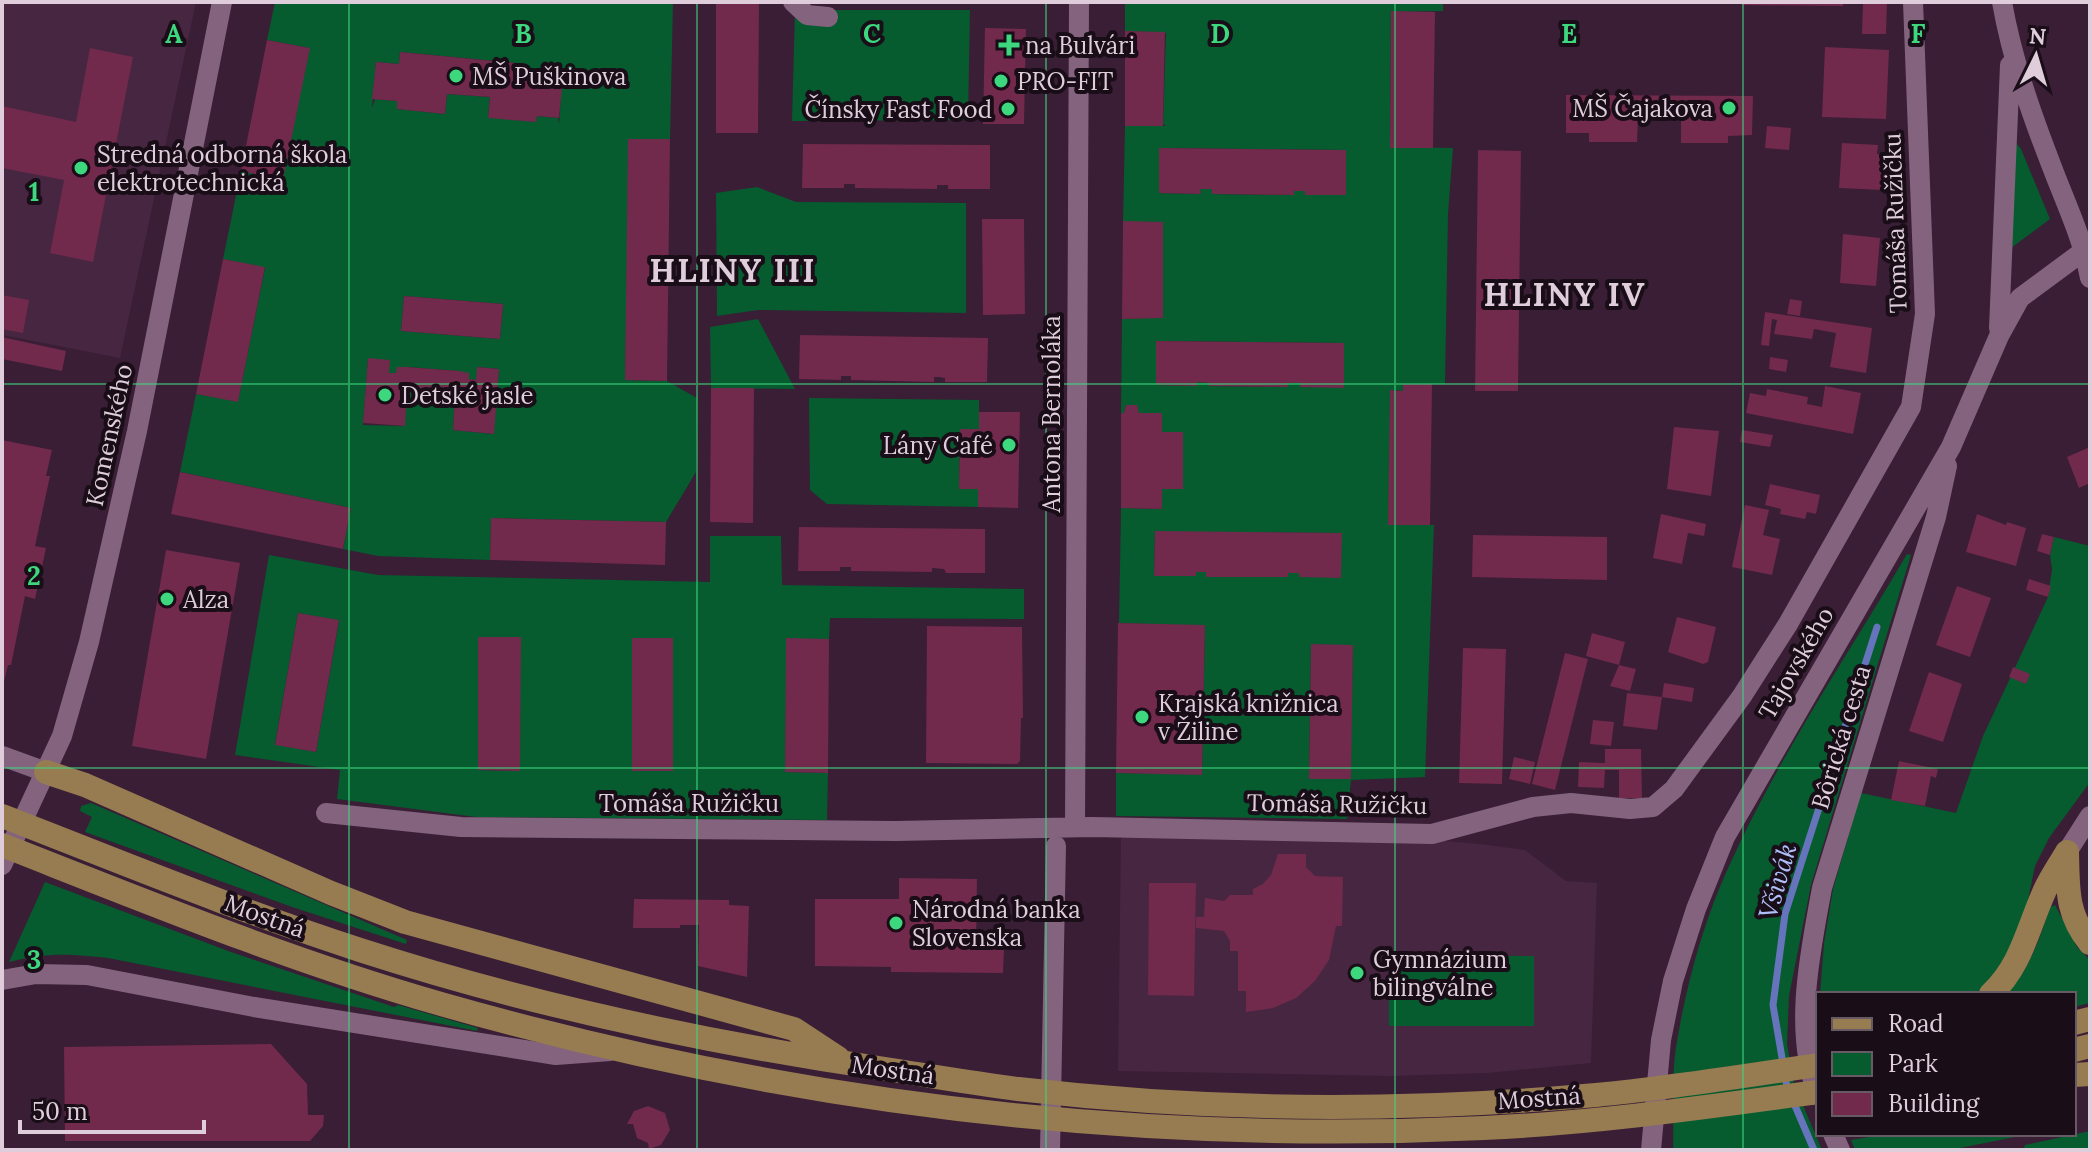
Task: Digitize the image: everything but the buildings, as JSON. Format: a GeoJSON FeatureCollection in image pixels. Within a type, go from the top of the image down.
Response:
{"type":"FeatureCollection","features":[{"type":"Feature","properties":{"kind":"main road"},"geometry":{"type":"LineString","coordinates":[[46,772],[85,785],[317,887],[405,922],[794,1029],[846,1063]]}},
{"type":"Feature","properties":{"kind":"main road","name":"Mostná"},"geometry":{"type":"LineString","coordinates":[[2,816],[273,919],[446,976],[674,1034],[1017,1089],[1129,1099],[1240,1104],[1382,1105],[1596,1095],[1816,1065]]}},
{"type":"Feature","properties":{"kind":"main road","name":"Mostná"},"geometry":{"type":"LineString","coordinates":[[2,845],[349,976],[438,1003],[624,1051],[749,1077],[917,1104],[1130,1127],[1382,1131],[1600,1120],[1816,1093]]}},
{"type":"Feature","properties":{"kind":"main road"},"geometry":{"type":"LineString","coordinates":[[2067,852],[2068,901],[2077,927],[2090,943]]}},
{"type":"Feature","properties":{"kind":"main road"},"geometry":{"type":"LineString","coordinates":[[1993,992],[2003,983],[2022,951],[2045,889],[2067,852]]}},
{"type":"Feature","properties":{"kind":"street","name":"Komenského"},"geometry":{"type":"LineString","coordinates":[[2,865],[62,736],[85,656],[117,523],[222,2]]}},
{"type":"Feature","properties":{"kind":"street"},"geometry":{"type":"LineString","coordinates":[[793,2],[807,15],[828,17]]}},
{"type":"Feature","properties":{"kind":"street","name":"Antona Bernoláka"},"geometry":{"type":"LineString","coordinates":[[1075,827],[1079,2]]}},
{"type":"Feature","properties":{"kind":"street","name":"Tomáša Ružičku"},"geometry":{"type":"LineString","coordinates":[[326,813],[461,827],[896,831],[1075,827],[1432,834],[1546,806],[1571,803],[1630,809],[1653,807],[1674,789],[1742,696],[1788,624],[1911,407],[1925,314],[1913,2]]}},
{"type":"Feature","properties":{"kind":"street"},"geometry":{"type":"LineString","coordinates":[[2002,2],[2011,48],[2034,122],[2088,253],[2090,278]]}},
{"type":"Feature","properties":{"kind":"street"},"geometry":{"type":"LineString","coordinates":[[1999,336],[2011,48]]}},
{"type":"Feature","properties":{"kind":"street","name":"Tajovského"},"geometry":{"type":"LineString","coordinates":[[1651,1150],[1661,1040],[1673,981],[1696,909],[1725,837],[1951,447],[1999,336],[2020,298],[2088,253]]}},
{"type":"Feature","properties":{"kind":"street","name":"Bôrická cesta"},"geometry":{"type":"LineString","coordinates":[[1816,1084],[1805,1037],[1812,943],[1822,888],[1936,517],[1951,447]]}},
{"type":"Feature","properties":{"kind":"street"},"geometry":{"type":"LineString","coordinates":[[2,756],[46,772]]}},
{"type":"Feature","properties":{"kind":"street"},"geometry":{"type":"LineString","coordinates":[[2067,852],[2090,816]]}},
{"type":"Feature","properties":{"kind":"street"},"geometry":{"type":"LineString","coordinates":[[1050,1150],[1056,846]]}},
{"type":"Feature","properties":{"kind":"street"},"geometry":{"type":"LineString","coordinates":[[2,980],[36,974],[87,975],[254,1007],[556,1055],[624,1051]]}},
{"type":"Feature","properties":{"kind":"shaded area","name":"Stredná odborná škola elektrotechnická"},"geometry":{"type":"Polygon","coordinates":[[[2,2],[196,2],[120,358],[2,335],[2,2]]]}},
{"type":"Feature","properties":{"kind":"shaded area","name":"Gymnázium bilingválne"},"geometry":{"type":"Polygon","coordinates":[[[1121,836],[1433,840],[1480,844],[1525,850],[1566,881],[1597,883],[1591,1063],[1487,1073],[1390,1076],[1118,1071],[1121,836]]]}},
{"type":"Feature","properties":{"kind":"green space"},"geometry":{"type":"Polygon","coordinates":[[[275,2],[673,2],[670,139],[629,139],[625,380],[667,381],[697,398],[696,472],[666,522],[491,518],[490,560],[378,556],[343,549],[351,508],[180,472],[196,394],[238,401],[265,268],[223,259],[241,171],[282,180],[309,48],[267,40],[275,2]],[[400,52],[399,64],[376,62],[372,108],[375,99],[397,101],[397,109],[445,114],[447,94],[490,97],[488,117],[536,122],[537,116],[558,118],[559,124],[562,78],[525,75],[526,64],[400,52]],[[404,296],[401,331],[500,339],[503,304],[404,296]],[[368,359],[363,425],[404,426],[407,392],[455,396],[453,430],[493,434],[499,369],[478,367],[476,380],[458,371],[408,367],[389,373],[368,359]]]}},
{"type":"Feature","properties":{"kind":"green space"},"geometry":{"type":"Polygon","coordinates":[[[1125,2],[1443,2],[1443,11],[1391,12],[1390,147],[1453,148],[1448,214],[1445,384],[1404,384],[1403,391],[1391,390],[1389,525],[1434,525],[1425,777],[1351,780],[1347,819],[1116,816],[1116,773],[1202,774],[1205,626],[1119,623],[1121,508],[1162,509],[1162,489],[1183,488],[1183,432],[1162,432],[1162,413],[1139,413],[1136,405],[1126,405],[1124,413],[1121,413],[1122,319],[1163,317],[1123,221],[1125,126],[1166,126],[1163,124],[1166,33],[1125,31],[1125,2]],[[1159,148],[1159,193],[1200,194],[1200,189],[1212,189],[1212,194],[1294,195],[1294,191],[1305,191],[1305,195],[1346,195],[1346,150],[1159,148]],[[1157,341],[1156,385],[1196,386],[1197,382],[1209,383],[1209,386],[1288,387],[1288,383],[1300,383],[1300,387],[1344,387],[1344,343],[1157,341]],[[1155,532],[1154,576],[1195,576],[1196,572],[1206,572],[1207,577],[1288,577],[1288,573],[1299,573],[1300,577],[1341,577],[1341,533],[1155,532]],[[1311,645],[1309,778],[1350,779],[1353,646],[1311,645]]]}},
{"type":"Feature","properties":{"kind":"green space"},"geometry":{"type":"Polygon","coordinates":[[[795,10],[970,10],[968,120],[792,121],[795,10]]]}},
{"type":"Feature","properties":{"kind":"green space"},"geometry":{"type":"Polygon","coordinates":[[[2017,144],[2050,219],[2011,248],[2014,149],[2017,144]]]}},
{"type":"Feature","properties":{"kind":"green space"},"geometry":{"type":"Polygon","coordinates":[[[757,187],[796,202],[966,203],[966,313],[758,310],[717,316],[716,193],[757,187]]]}},
{"type":"Feature","properties":{"kind":"green space"},"geometry":{"type":"Polygon","coordinates":[[[758,319],[795,389],[711,388],[710,327],[758,319]]]}},
{"type":"Feature","properties":{"kind":"green space"},"geometry":{"type":"Polygon","coordinates":[[[809,398],[979,400],[979,429],[960,429],[959,488],[978,489],[978,507],[827,504],[810,490],[809,398]]]}},
{"type":"Feature","properties":{"kind":"green space"},"geometry":{"type":"Polygon","coordinates":[[[710,536],[781,536],[782,585],[1024,589],[1024,619],[830,618],[829,639],[787,639],[785,772],[828,773],[827,820],[476,817],[337,799],[340,770],[235,755],[269,555],[378,575],[710,582],[710,536]],[[298,613],[275,744],[316,752],[339,621],[298,613]],[[478,637],[478,770],[519,771],[520,637],[478,637]],[[632,639],[632,771],[672,771],[673,639],[632,639]]]}},
{"type":"Feature","properties":{"kind":"green space"},"geometry":{"type":"Polygon","coordinates":[[[2054,537],[2090,546],[2090,782],[2049,838],[2035,866],[2024,919],[2012,949],[1980,992],[1820,992],[1833,889],[1861,793],[1956,813],[1983,736],[2048,597],[2052,569],[2050,555],[2054,537]]]}},
{"type":"Feature","properties":{"kind":"green space"},"geometry":{"type":"Polygon","coordinates":[[[1907,554],[1911,555],[1811,885],[1789,996],[1787,1044],[1794,1084],[1822,1150],[1673,1150],[1676,1047],[1696,955],[1720,887],[1748,826],[1791,747],[1907,554]]]}},
{"type":"Feature","properties":{"kind":"green space"},"geometry":{"type":"Polygon","coordinates":[[[91,803],[407,940],[406,944],[292,907],[85,832],[92,817],[80,811],[81,806],[91,803]]]}},
{"type":"Feature","properties":{"kind":"green space"},"geometry":{"type":"Polygon","coordinates":[[[45,882],[231,952],[394,1007],[398,1005],[478,1028],[477,1031],[108,958],[58,955],[9,962],[45,882]]]}},
{"type":"Feature","properties":{"kind":"green space"},"geometry":{"type":"Polygon","coordinates":[[[2055,905],[2077,947],[2090,960],[2090,1003],[2076,1006],[2076,992],[2008,992],[2038,942],[2050,907],[2055,905]]]}},
{"type":"Feature","properties":{"kind":"green space"},"geometry":{"type":"Polygon","coordinates":[[[1389,955],[1534,956],[1534,1026],[1389,1026],[1389,955]]]}},
{"type":"Feature","properties":{"kind":"green space"},"geometry":{"type":"Polygon","coordinates":[[[2090,1131],[2090,1150],[2024,1148],[2025,1145],[2090,1131]]]}},
{"type":"Feature","properties":{"kind":"green space"},"geometry":{"type":"Polygon","coordinates":[[[1875,1136],[2020,1136],[1950,1150],[1855,1150],[1851,1140],[1875,1136]]]}},
{"type":"Feature","properties":{"kind":"waterway","name":"Všivák"},"geometry":{"type":"LineString","coordinates":[[1814,1150],[1787,1087],[1773,1005],[1785,914],[1877,627]]}},
{"type":"Feature","properties":{"kind":"place","name":"na Bulvári"},"geometry":{"type":"Point","coordinates":[1009,45]}},
{"type":"Feature","properties":{"kind":"place","name":"MŠ Puškinova"},"geometry":{"type":"Point","coordinates":[456,76]}},
{"type":"Feature","properties":{"kind":"place","name":"PRO-FIT"},"geometry":{"type":"Point","coordinates":[1001,81]}},
{"type":"Feature","properties":{"kind":"place","name":"MŠ Čajakova"},"geometry":{"type":"Point","coordinates":[1729,108]}},
{"type":"Feature","properties":{"kind":"place","name":"Čínsky Fast Food"},"geometry":{"type":"Point","coordinates":[1008,109]}},
{"type":"Feature","properties":{"kind":"place","name":"Stredná odborná škola elektrotechnická"},"geometry":{"type":"Point","coordinates":[81,168]}},
{"type":"Feature","properties":{"kind":"place","name":"Detské jasle"},"geometry":{"type":"Point","coordinates":[385,395]}},
{"type":"Feature","properties":{"kind":"place","name":"Lány Café"},"geometry":{"type":"Point","coordinates":[1009,445]}},
{"type":"Feature","properties":{"kind":"place","name":"Alza"},"geometry":{"type":"Point","coordinates":[167,599]}},
{"type":"Feature","properties":{"kind":"place","name":"Krajská knižnica v Žiline"},"geometry":{"type":"Point","coordinates":[1142,717]}},
{"type":"Feature","properties":{"kind":"place","name":"Národná banka Slovenska"},"geometry":{"type":"Point","coordinates":[896,923]}},
{"type":"Feature","properties":{"kind":"place","name":"Gymnázium bilingválne"},"geometry":{"type":"Point","coordinates":[1357,973]}},
{"type":"Feature","properties":{"kind":"district","name":"HLINY III"},"geometry":{"type":"Point","coordinates":[733,270]}},
{"type":"Feature","properties":{"kind":"district","name":"HLINY IV"},"geometry":{"type":"Point","coordinates":[1565,294]}}]}
